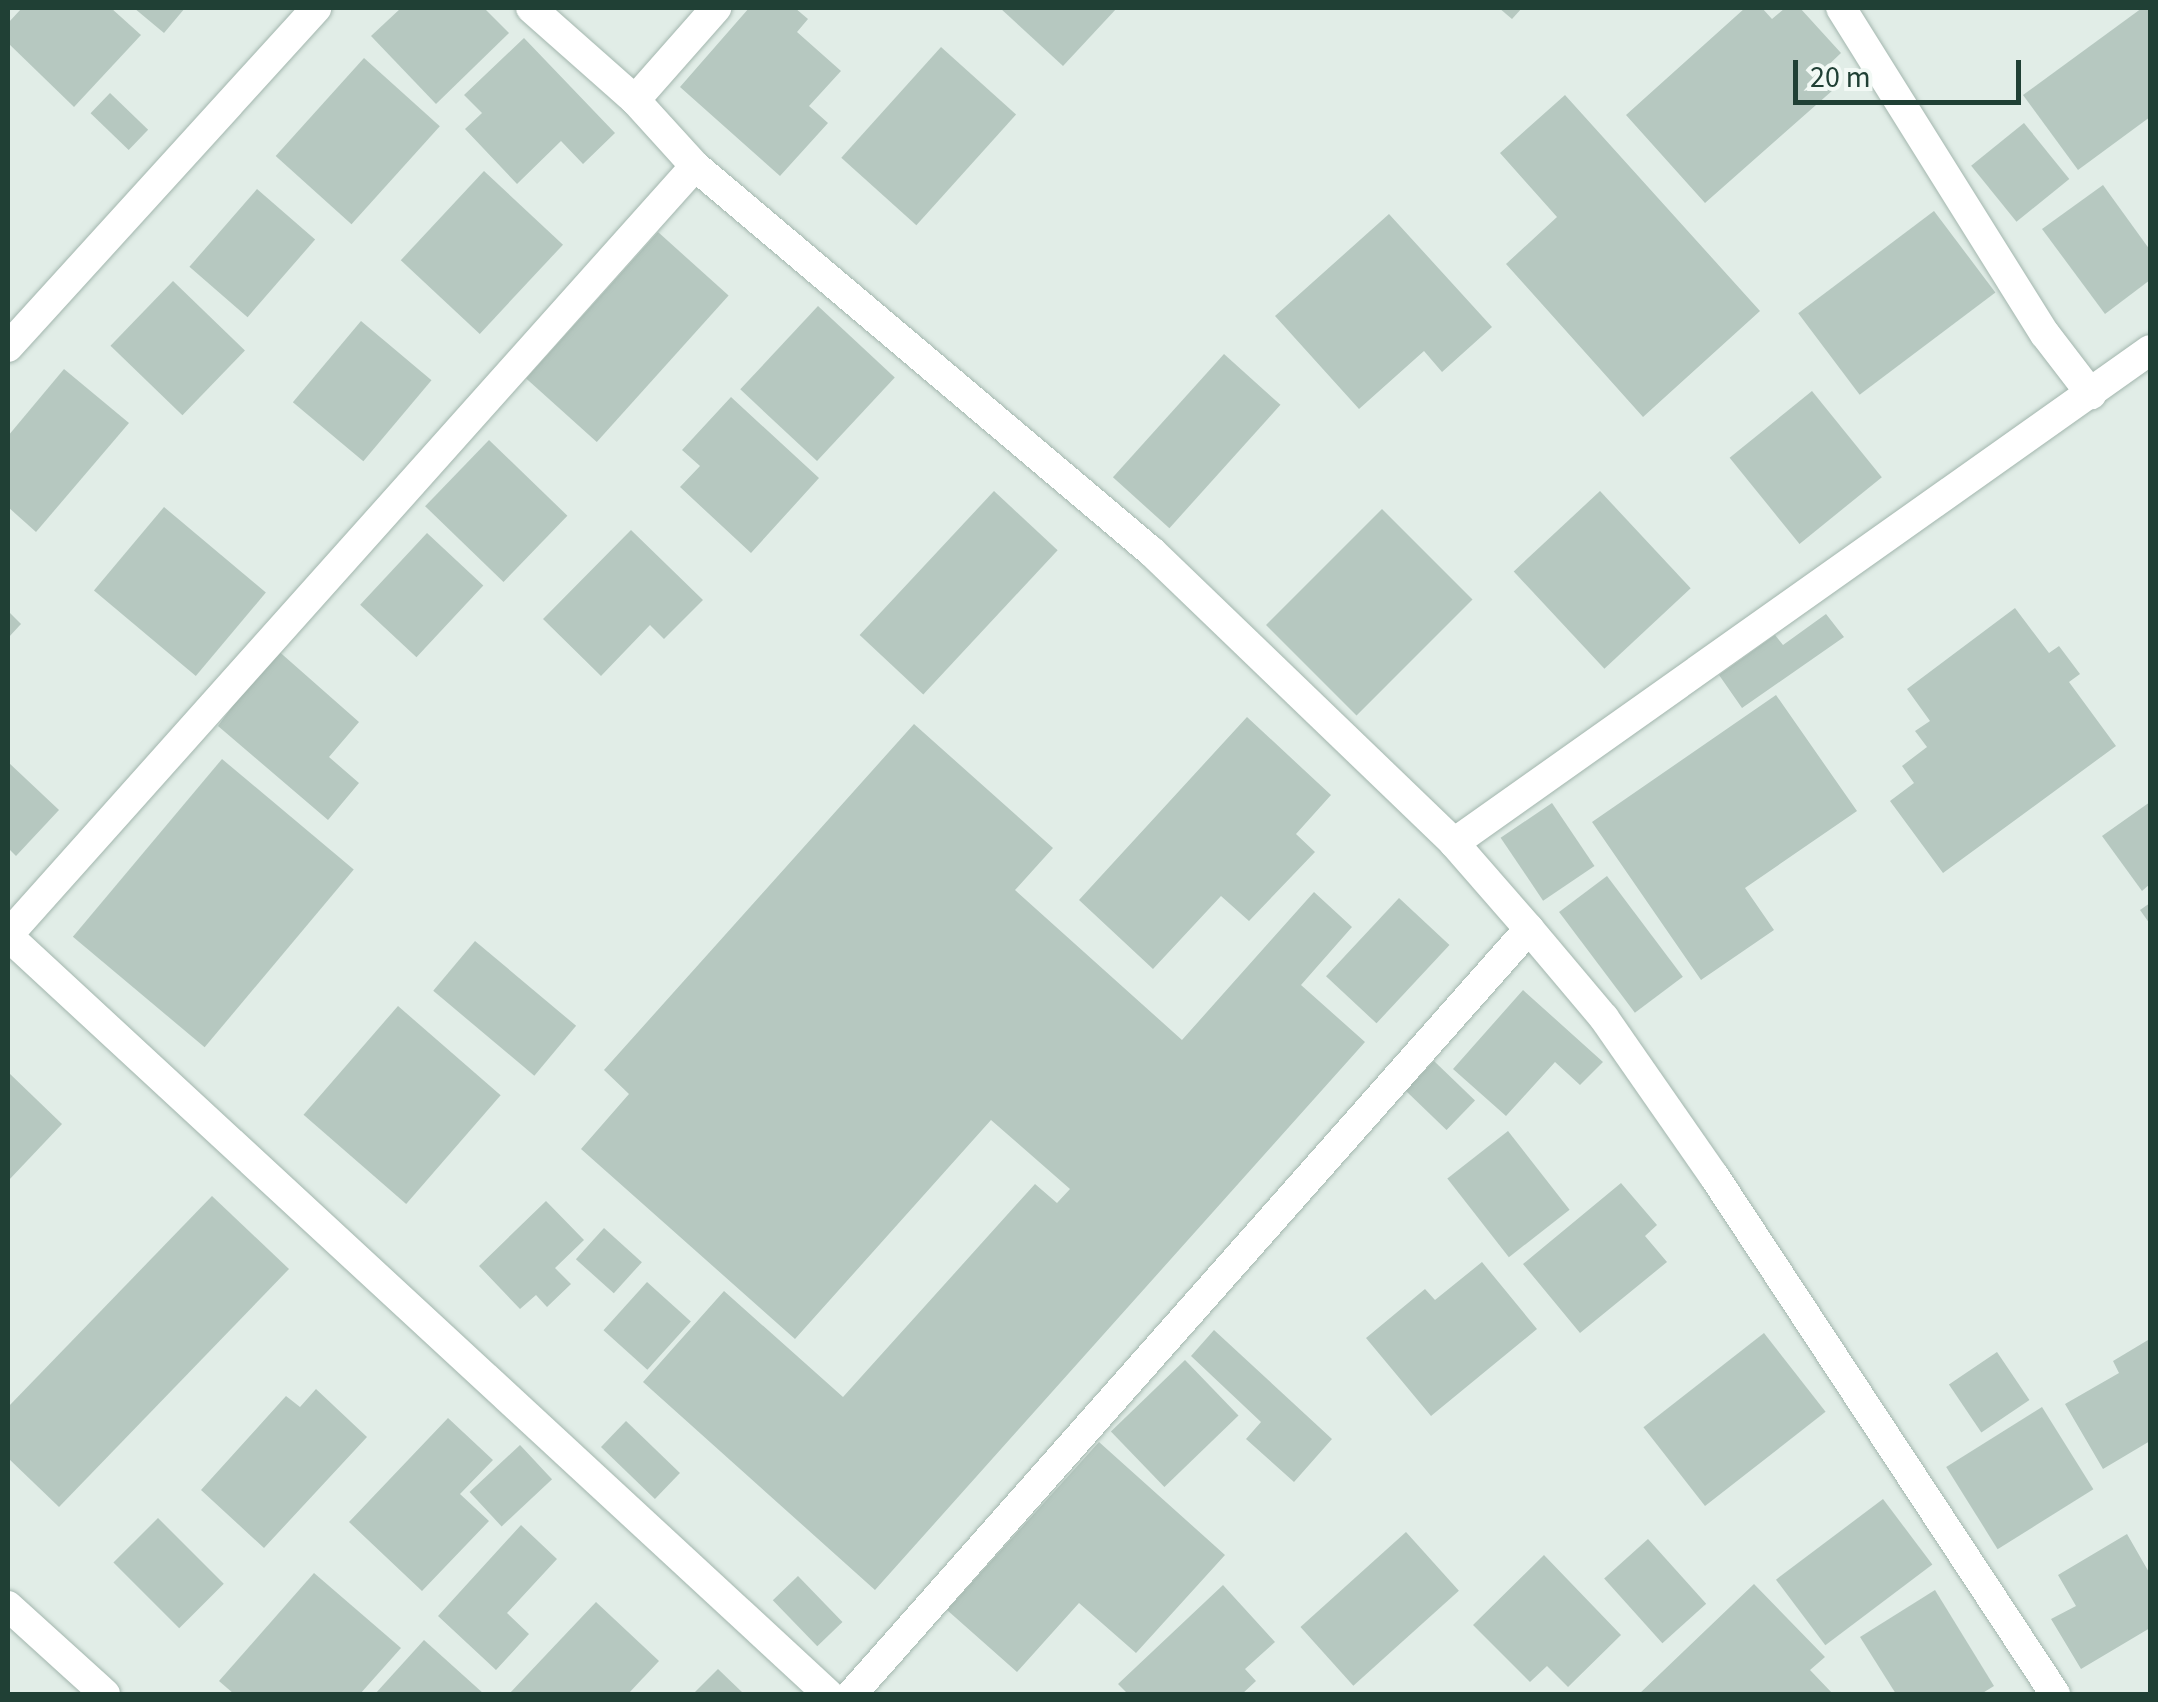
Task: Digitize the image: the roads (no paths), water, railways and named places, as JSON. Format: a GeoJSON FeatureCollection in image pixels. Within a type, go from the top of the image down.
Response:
{"type":"FeatureCollection","features":[{"type":"Feature","properties":{"kind":"street"},"geometry":{"type":"LineString","coordinates":[[8,347],[316,8]]}},
{"type":"Feature","properties":{"kind":"street"},"geometry":{"type":"LineString","coordinates":[[530,8],[635,100],[695,166],[1152,552],[1454,842],[1604,1018],[1714,1176],[2055,1694]]}},
{"type":"Feature","properties":{"kind":"street"},"geometry":{"type":"LineString","coordinates":[[635,100],[716,8]]}},
{"type":"Feature","properties":{"kind":"street"},"geometry":{"type":"LineString","coordinates":[[1841,8],[2045,334],[2091,394]]}},
{"type":"Feature","properties":{"kind":"street"},"geometry":{"type":"LineString","coordinates":[[695,166],[8,936],[828,1694]]}},
{"type":"Feature","properties":{"kind":"street"},"geometry":{"type":"LineString","coordinates":[[1454,842],[2150,350]]}},
{"type":"Feature","properties":{"kind":"street"},"geometry":{"type":"LineString","coordinates":[[852,1694],[1529,929]]}},
{"type":"Feature","properties":{"kind":"street"},"geometry":{"type":"LineString","coordinates":[[8,1606],[105,1694]]}}]}
